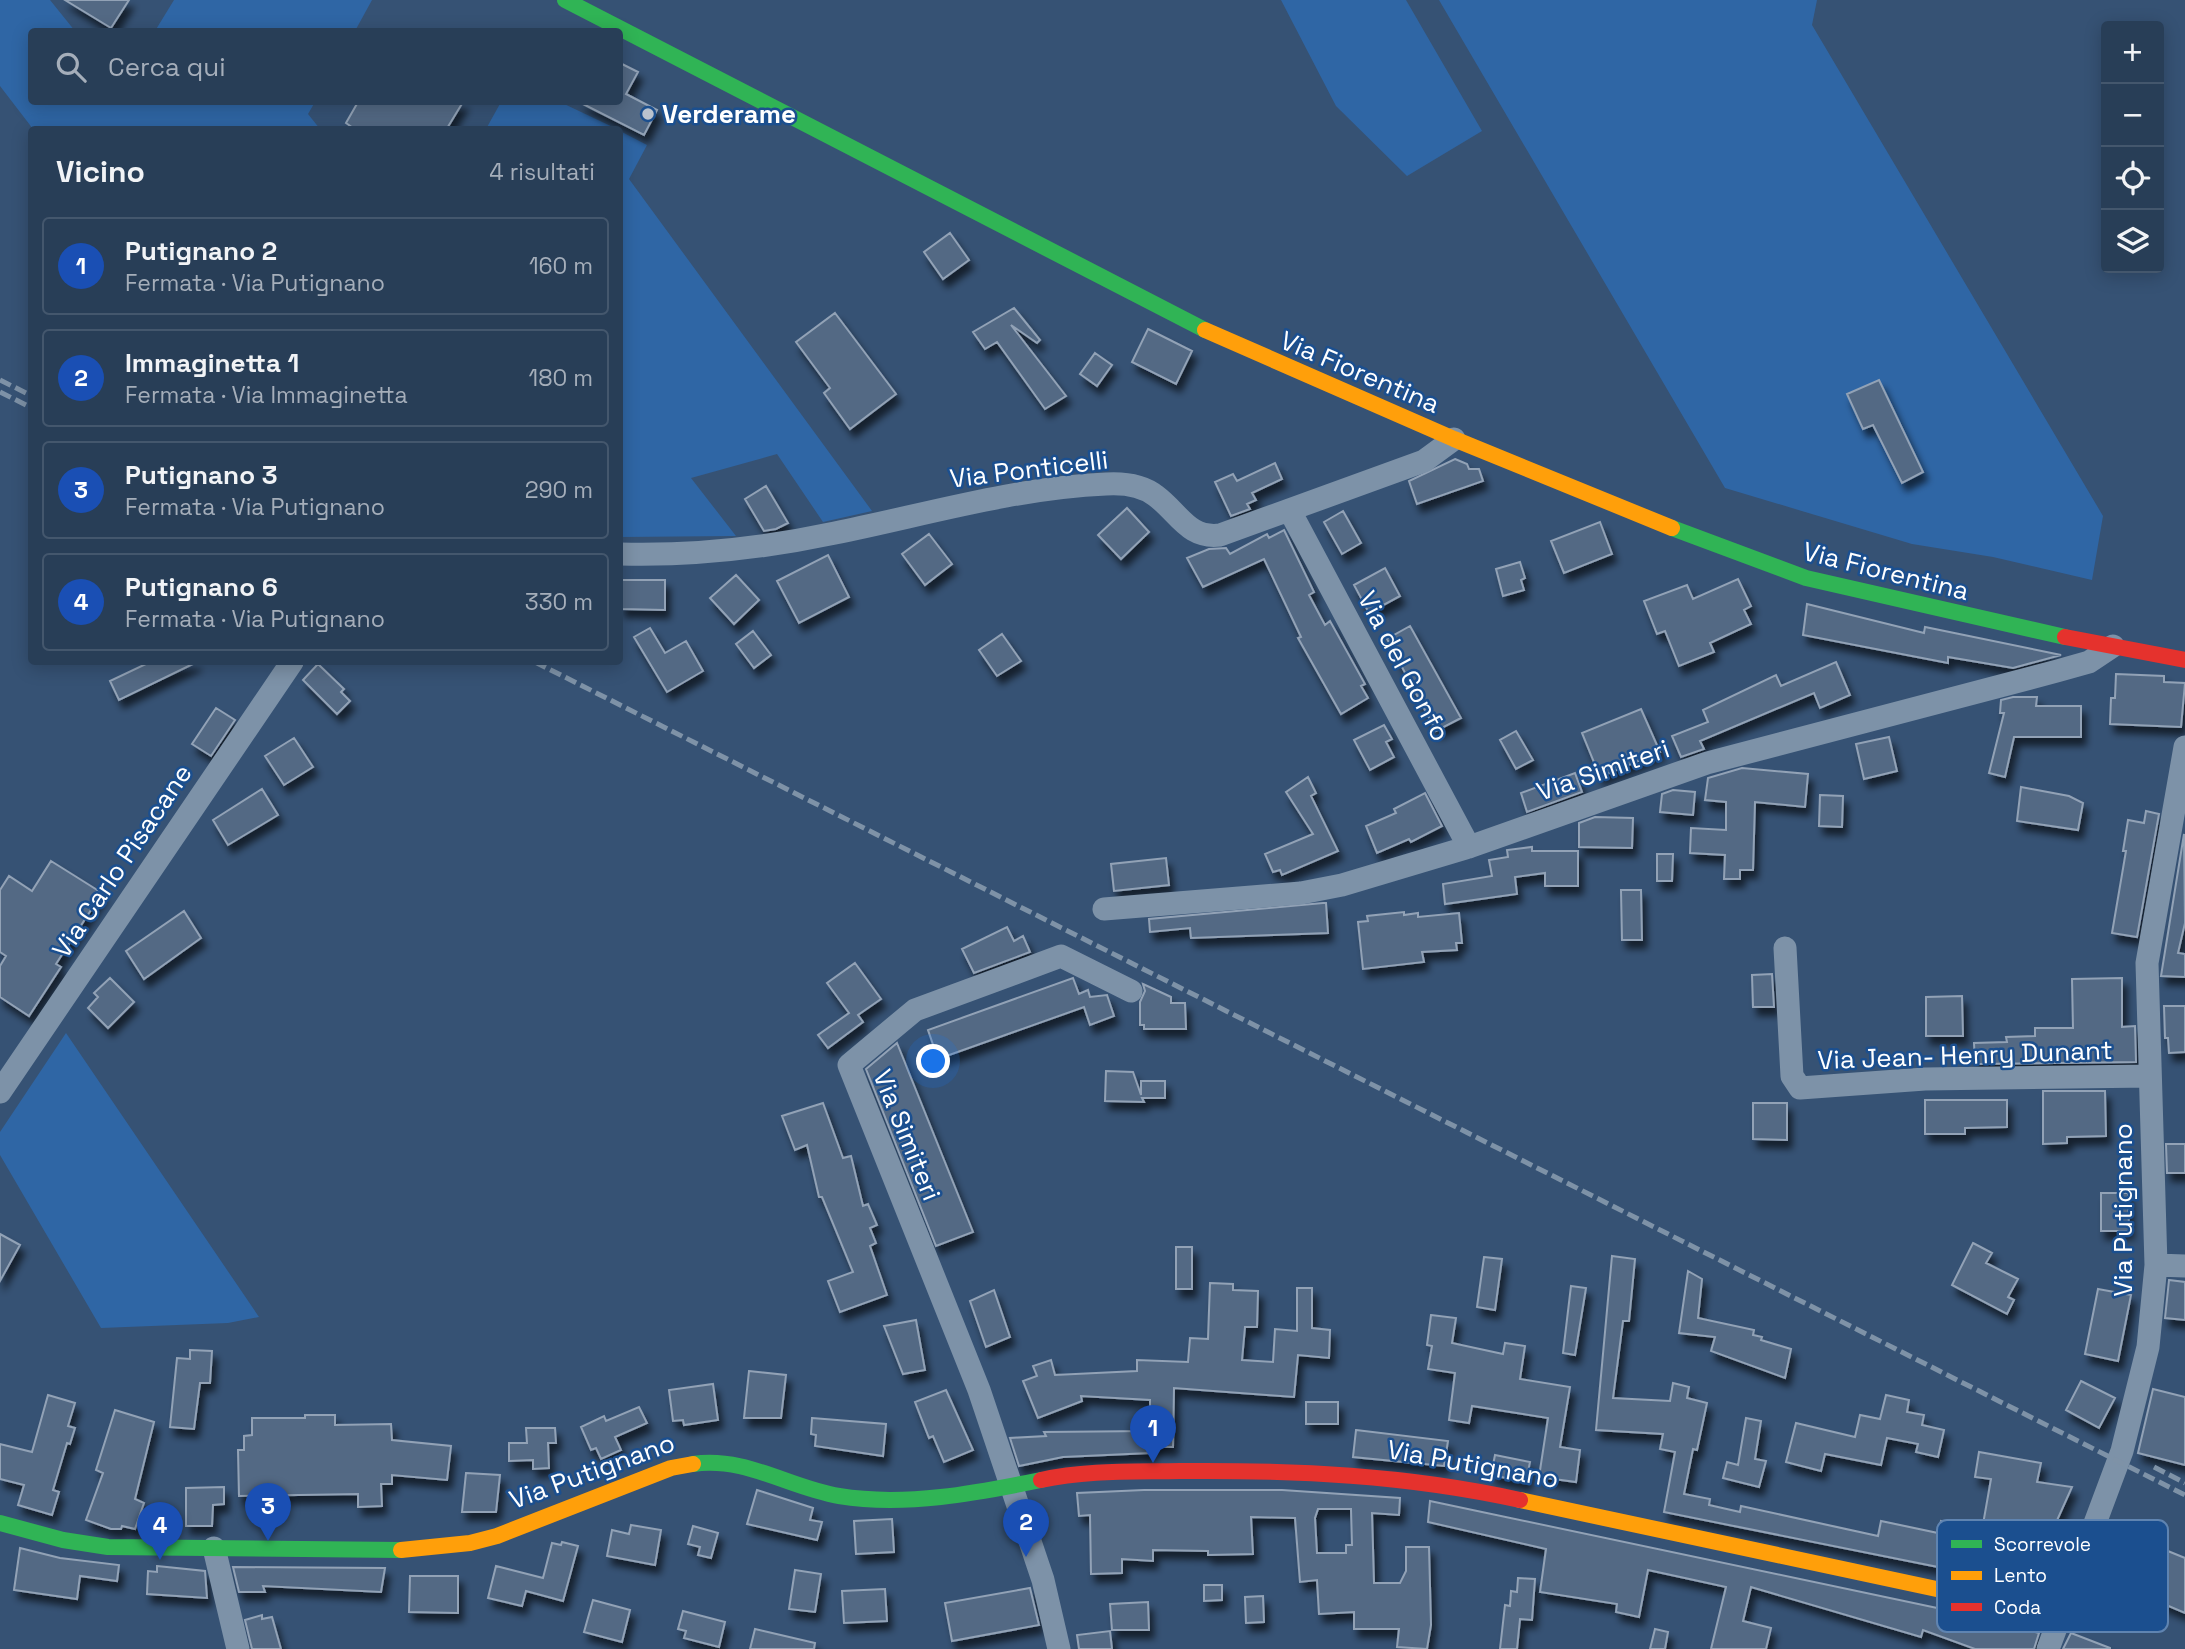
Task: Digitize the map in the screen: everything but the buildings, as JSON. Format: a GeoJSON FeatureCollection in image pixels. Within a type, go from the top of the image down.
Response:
{"type":"FeatureCollection","features":[{"type":"Feature","properties":{"kind":"street","name":"Via Fiorentina"},"geometry":{"type":"LineString","coordinates":[[565,0],[619,28]]}},
{"type":"Feature","properties":{"kind":"street","name":"Via Fiorentina"},"geometry":{"type":"LineString","coordinates":[[623,30],[1192,324],[1454,439],[1730,551],[1806,578],[1884,598],[2185,660]]}},
{"type":"Feature","properties":{"kind":"street","name":"Via Ponticelli"},"geometry":{"type":"LineString","coordinates":[[623,554],[663,555],[730,550],[833,534],[954,505],[1091,485],[1124,484],[1148,491],[1188,528],[1201,535],[1231,532],[1424,461],[1454,439]]}},
{"type":"Feature","properties":{"kind":"street","name":"Via del Gonfo"},"geometry":{"type":"LineString","coordinates":[[1290,511],[1469,847]]}},
{"type":"Feature","properties":{"kind":"street","name":"Via Simiteri"},"geometry":{"type":"LineString","coordinates":[[1104,909],[1301,893],[1342,885],[1469,847],[1707,763],[2089,662],[2113,646]]}},
{"type":"Feature","properties":{"kind":"street","name":"Via Carlo Pisacane"},"geometry":{"type":"LineString","coordinates":[[0,1092],[290,665]]}},
{"type":"Feature","properties":{"kind":"street","name":"Via Putignano"},"geometry":{"type":"LineString","coordinates":[[2096,1520],[2122,1451],[2148,1347],[2156,1265],[2149,942],[2185,747]]}},
{"type":"Feature","properties":{"kind":"street","name":"Via Jean- Henry Dunant"},"geometry":{"type":"LineString","coordinates":[[1785,947],[1792,1076],[1800,1088],[1925,1079],[2150,1076]]}},
{"type":"Feature","properties":{"kind":"street","name":"Via Simiteri"},"geometry":{"type":"LineString","coordinates":[[1012,1486],[974,1378],[849,1065],[915,1010],[1061,956],[1131,991]]}},
{"type":"Feature","properties":{"kind":"street"},"geometry":{"type":"LineString","coordinates":[[2156,1265],[2185,1266]]}},
{"type":"Feature","properties":{"kind":"street","name":"Via Putignano"},"geometry":{"type":"LineString","coordinates":[[0,1523],[63,1541],[108,1547],[397,1550],[470,1543],[497,1536],[671,1468],[702,1462],[736,1463],[851,1498],[884,1499],[1012,1486],[1070,1475],[1294,1471],[1403,1478],[1937,1589]]}},
{"type":"Feature","properties":{"kind":"street"},"geometry":{"type":"LineString","coordinates":[[1012,1486],[1043,1580],[1059,1649]]}},
{"type":"Feature","properties":{"kind":"street"},"geometry":{"type":"LineString","coordinates":[[214,1548],[237,1649]]}},
{"type":"Feature","properties":{"kind":"street"},"geometry":{"type":"LineString","coordinates":[[2048,1649],[2054,1632]]}},
{"type":"Feature","properties":{"kind":"shaded area"},"geometry":{"type":"Polygon","coordinates":[[[0,0],[50,0],[73,28],[28,28],[28,105],[313,105],[308,114],[318,126],[31,126],[0,86],[0,0]]]}},
{"type":"Feature","properties":{"kind":"shaded area"},"geometry":{"type":"Polygon","coordinates":[[[174,0],[372,0],[357,28],[157,28],[174,0]]]}},
{"type":"Feature","properties":{"kind":"shaded area"},"geometry":{"type":"Polygon","coordinates":[[[1281,0],[1406,0],[1482,131],[1407,176],[1336,106],[1281,0]]]}},
{"type":"Feature","properties":{"kind":"shaded area"},"geometry":{"type":"Polygon","coordinates":[[[1439,0],[1817,0],[1812,25],[2103,516],[2092,580],[1993,557],[1912,544],[1725,488],[1439,0]]]}},
{"type":"Feature","properties":{"kind":"shaded area"},"geometry":{"type":"Polygon","coordinates":[[[499,105],[566,105],[611,126],[488,126],[499,105]]]}},
{"type":"Feature","properties":{"kind":"shaded area"},"geometry":{"type":"Polygon","coordinates":[[[623,133],[647,145],[629,179],[872,511],[823,522],[777,454],[691,478],[736,536],[623,537],[623,133]]]}},
{"type":"Feature","properties":{"kind":"shaded area"},"geometry":{"type":"Polygon","coordinates":[[[66,1033],[259,1317],[228,1323],[101,1328],[0,1155],[0,1132],[66,1033]]]}},
{"type":"Feature","properties":{"kind":"railway"},"geometry":{"type":"LineString","coordinates":[[0,380],[28,394]]}},
{"type":"Feature","properties":{"kind":"railway"},"geometry":{"type":"LineString","coordinates":[[0,392],[28,406]]}},
{"type":"Feature","properties":{"kind":"railway"},"geometry":{"type":"LineString","coordinates":[[541,665],[2185,1495]]}},
{"type":"Feature","properties":{"kind":"railway"},"geometry":{"type":"LineString","coordinates":[[2154,1467],[2185,1483]]}},
{"type":"Feature","properties":{"kind":"traffic: fast"},"geometry":{"type":"LineString","coordinates":[[565,0],[619,28]]}},
{"type":"Feature","properties":{"kind":"traffic: fast"},"geometry":{"type":"LineString","coordinates":[[623,30],[1205,330]]}},
{"type":"Feature","properties":{"kind":"traffic: fast"},"geometry":{"type":"LineString","coordinates":[[1672,528],[1806,578],[2065,637]]}},
{"type":"Feature","properties":{"kind":"traffic: fast"},"geometry":{"type":"LineString","coordinates":[[693,1464],[731,1464],[821,1492],[864,1499],[941,1497],[1041,1480]]}},
{"type":"Feature","properties":{"kind":"traffic: fast"},"geometry":{"type":"LineString","coordinates":[[0,1523],[63,1540],[108,1547],[401,1550]]}},
{"type":"Feature","properties":{"kind":"traffic: slow"},"geometry":{"type":"LineString","coordinates":[[1205,330],[1454,439],[1672,528]]}},
{"type":"Feature","properties":{"kind":"traffic: slow"},"geometry":{"type":"LineString","coordinates":[[401,1550],[470,1543],[497,1536],[671,1468],[693,1464]]}},
{"type":"Feature","properties":{"kind":"traffic: slow"},"geometry":{"type":"LineString","coordinates":[[1520,1500],[1937,1589]]}},
{"type":"Feature","properties":{"kind":"traffic: jam"},"geometry":{"type":"LineString","coordinates":[[2065,637],[2185,660]]}},
{"type":"Feature","properties":{"kind":"traffic: jam"},"geometry":{"type":"LineString","coordinates":[[1041,1480],[1093,1473],[1128,1472],[1308,1473],[1435,1485],[1520,1500]]}},
{"type":"Feature","properties":{"kind":"place","name":"Verderame"},"geometry":{"type":"Point","coordinates":[648,114]}},
{"type":"Feature","properties":{"kind":"place","name":"Putignano 2"},"geometry":{"type":"Point","coordinates":[1153,1463]}},
{"type":"Feature","properties":{"kind":"place","name":"Putignano 3"},"geometry":{"type":"Point","coordinates":[268,1541]}},
{"type":"Feature","properties":{"kind":"place","name":"Immaginetta 1"},"geometry":{"type":"Point","coordinates":[1026,1557]}},
{"type":"Feature","properties":{"kind":"place","name":"Putignano 6"},"geometry":{"type":"Point","coordinates":[160,1560]}}]}
